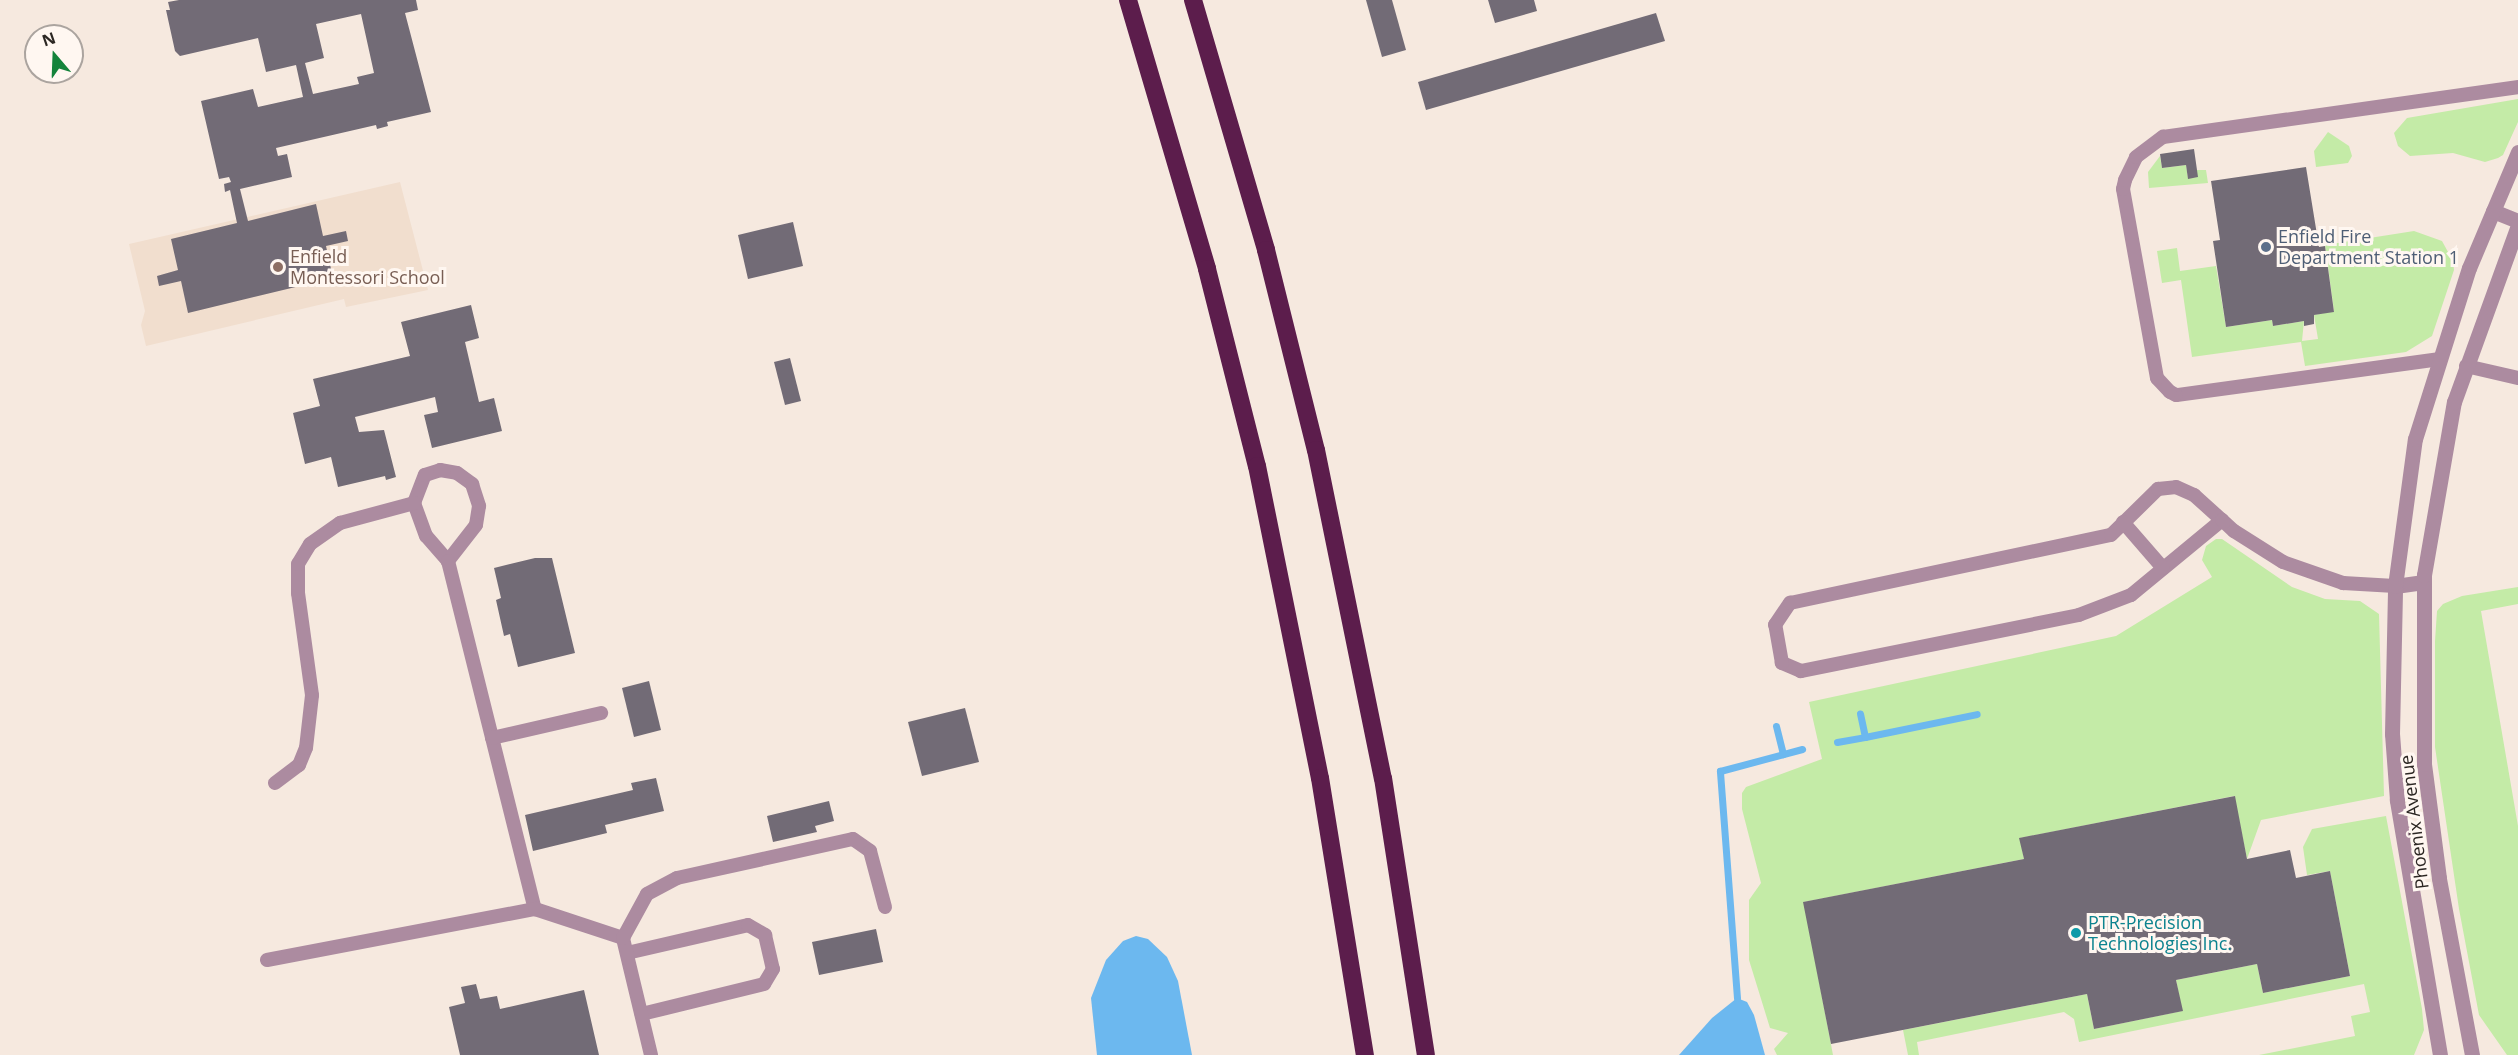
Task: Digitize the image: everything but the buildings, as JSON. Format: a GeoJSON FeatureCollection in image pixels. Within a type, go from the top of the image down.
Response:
{"type":"FeatureCollection","features":[{"type":"Feature","properties":{"kind":"highway"},"geometry":{"type":"LineString","coordinates":[[1128,0],[1207,268],[1259,477],[1320,778],[1365,1055]]}},
{"type":"Feature","properties":{"kind":"highway"},"geometry":{"type":"LineString","coordinates":[[1193,0],[1264,240],[1319,461],[1383,778],[1426,1055]]}},
{"type":"Feature","properties":{"kind":"street","name":"Phoenix Avenue"},"geometry":{"type":"LineString","coordinates":[[2440,1055],[2397,800],[2392,734],[2395,586],[2415,439],[2469,268],[2518,152]]}},
{"type":"Feature","properties":{"kind":"street","name":"Phoenix Avenue"},"geometry":{"type":"LineString","coordinates":[[2472,1055],[2439,878],[2425,774],[2424,582],[2454,402],[2518,223],[2493,211]]}},
{"type":"Feature","properties":{"kind":"street"},"geometry":{"type":"LineString","coordinates":[[2440,360],[2466,366]]}},
{"type":"Feature","properties":{"kind":"street"},"geometry":{"type":"LineString","coordinates":[[2395,586],[2424,582]]}},
{"type":"Feature","properties":{"kind":"lane"},"geometry":{"type":"LineString","coordinates":[[2440,360],[2176,395],[2170,392],[2157,378],[2123,189],[2125,180],[2136,157],[2163,137],[2518,87]]}},
{"type":"Feature","properties":{"kind":"lane"},"geometry":{"type":"LineString","coordinates":[[2466,366],[2518,378]]}},
{"type":"Feature","properties":{"kind":"lane"},"geometry":{"type":"LineString","coordinates":[[448,561],[476,525],[479,506],[472,484],[458,472],[440,471],[425,475],[414,503],[426,536],[448,561],[535,909]]}},
{"type":"Feature","properties":{"kind":"lane"},"geometry":{"type":"LineString","coordinates":[[2222,520],[2131,595],[2079,615],[1801,671],[1782,663],[1775,625],[1790,603],[2111,535],[2158,489],[2176,487],[2194,495],[2222,520],[2283,562],[2343,583],[2395,586]]}},
{"type":"Feature","properties":{"kind":"lane"},"geometry":{"type":"LineString","coordinates":[[275,783],[299,765],[308,737],[312,695],[298,592],[298,564],[310,544],[340,524],[414,503]]}},
{"type":"Feature","properties":{"kind":"lane"},"geometry":{"type":"LineString","coordinates":[[2123,522],[2163,568]]}},
{"type":"Feature","properties":{"kind":"lane"},"geometry":{"type":"LineString","coordinates":[[492,738],[601,713]]}},
{"type":"Feature","properties":{"kind":"lane"},"geometry":{"type":"LineString","coordinates":[[651,1055],[623,938],[647,894],[677,878],[853,839],[870,851],[885,907]]}},
{"type":"Feature","properties":{"kind":"lane"},"geometry":{"type":"LineString","coordinates":[[267,960],[535,909],[623,938]]}},
{"type":"Feature","properties":{"kind":"lane"},"geometry":{"type":"LineString","coordinates":[[627,953],[748,925],[765,935],[773,969],[764,984],[642,1014]]}},
{"type":"Feature","properties":{"kind":"shaded area","name":"Enfield Montessori School"},"geometry":{"type":"Polygon","coordinates":[[[400,182],[428,290],[346,307],[344,299],[146,346],[141,325],[145,311],[129,244],[400,182]]]}},
{"type":"Feature","properties":{"kind":"green space"},"geometry":{"type":"Polygon","coordinates":[[[2518,99],[2518,122],[2503,155],[2498,158],[2485,162],[2453,153],[2410,156],[2398,146],[2394,133],[2407,118],[2518,99]]]}},
{"type":"Feature","properties":{"kind":"green space"},"geometry":{"type":"Polygon","coordinates":[[[2328,132],[2349,146],[2352,156],[2348,163],[2316,167],[2314,151],[2328,132]]]}},
{"type":"Feature","properties":{"kind":"green space"},"geometry":{"type":"Polygon","coordinates":[[[2160,156],[2162,168],[2186,165],[2188,178],[2197,177],[2197,170],[2206,170],[2208,183],[2149,188],[2148,172],[2160,156]]]}},
{"type":"Feature","properties":{"kind":"green space"},"geometry":{"type":"Polygon","coordinates":[[[2414,231],[2442,241],[2453,261],[2454,270],[2432,336],[2406,352],[2305,366],[2301,342],[2192,357],[2181,280],[2162,283],[2157,251],[2177,248],[2180,271],[2216,266],[2226,327],[2272,320],[2273,326],[2304,321],[2302,341],[2318,339],[2314,315],[2334,311],[2325,245],[2414,231]]]}},
{"type":"Feature","properties":{"kind":"green space"},"geometry":{"type":"Polygon","coordinates":[[[2216,539],[2222,539],[2292,587],[2325,599],[2360,601],[2379,614],[2384,796],[2261,820],[2247,859],[2234,796],[2020,838],[2024,859],[1804,902],[1833,1055],[1777,1055],[1774,1049],[1788,1033],[1770,1028],[1749,960],[1749,900],[1761,883],[1742,809],[1742,793],[1746,787],[1822,759],[1809,702],[2116,636],[2212,577],[2202,560],[2206,546],[2216,539]]]}},
{"type":"Feature","properties":{"kind":"green space"},"geometry":{"type":"Polygon","coordinates":[[[2518,587],[2518,604],[2481,611],[2518,826],[2518,1055],[2507,1055],[2479,1015],[2459,909],[2435,747],[2435,641],[2437,611],[2443,604],[2462,596],[2518,587]]]}},
{"type":"Feature","properties":{"kind":"green space"},"geometry":{"type":"Polygon","coordinates":[[[2386,816],[2422,1009],[2424,1030],[2414,1055],[2259,1055],[2355,1036],[2351,1016],[2370,1012],[2364,984],[2079,1042],[2074,1019],[2064,1012],[1917,1042],[1919,1055],[1908,1055],[1903,1030],[2087,994],[2094,1029],[2182,1011],[2176,980],[2257,964],[2263,993],[2350,976],[2330,871],[2307,875],[2303,847],[2312,829],[2386,816]]]}},
{"type":"Feature","properties":{"kind":"water"},"geometry":{"type":"Polygon","coordinates":[[[1136,936],[1148,939],[1167,957],[1178,981],[1192,1055],[1097,1055],[1091,998],[1106,960],[1123,941],[1136,936]]]}},
{"type":"Feature","properties":{"kind":"water"},"geometry":{"type":"Polygon","coordinates":[[[1737,998],[1747,1002],[1754,1015],[1765,1055],[1679,1055],[1712,1018],[1737,998]]]}},
{"type":"Feature","properties":{"kind":"waterway"},"geometry":{"type":"LineString","coordinates":[[1837,742],[1865,737],[1860,714]]}},
{"type":"Feature","properties":{"kind":"waterway"},"geometry":{"type":"LineString","coordinates":[[1865,737],[1977,714]]}},
{"type":"Feature","properties":{"kind":"waterway"},"geometry":{"type":"LineString","coordinates":[[1776,726],[1783,754]]}},
{"type":"Feature","properties":{"kind":"waterway"},"geometry":{"type":"LineString","coordinates":[[1737,998],[1720,771],[1802,749]]}},
{"type":"Feature","properties":{"kind":"place","name":"Enfield Fire Department Station 1"},"geometry":{"type":"Point","coordinates":[2266,247]}},
{"type":"Feature","properties":{"kind":"place","name":"Enfield Montessori School"},"geometry":{"type":"Point","coordinates":[278,267]}},
{"type":"Feature","properties":{"kind":"place","name":"PTR-Precision Technologies Inc."},"geometry":{"type":"Point","coordinates":[2076,933]}}]}
